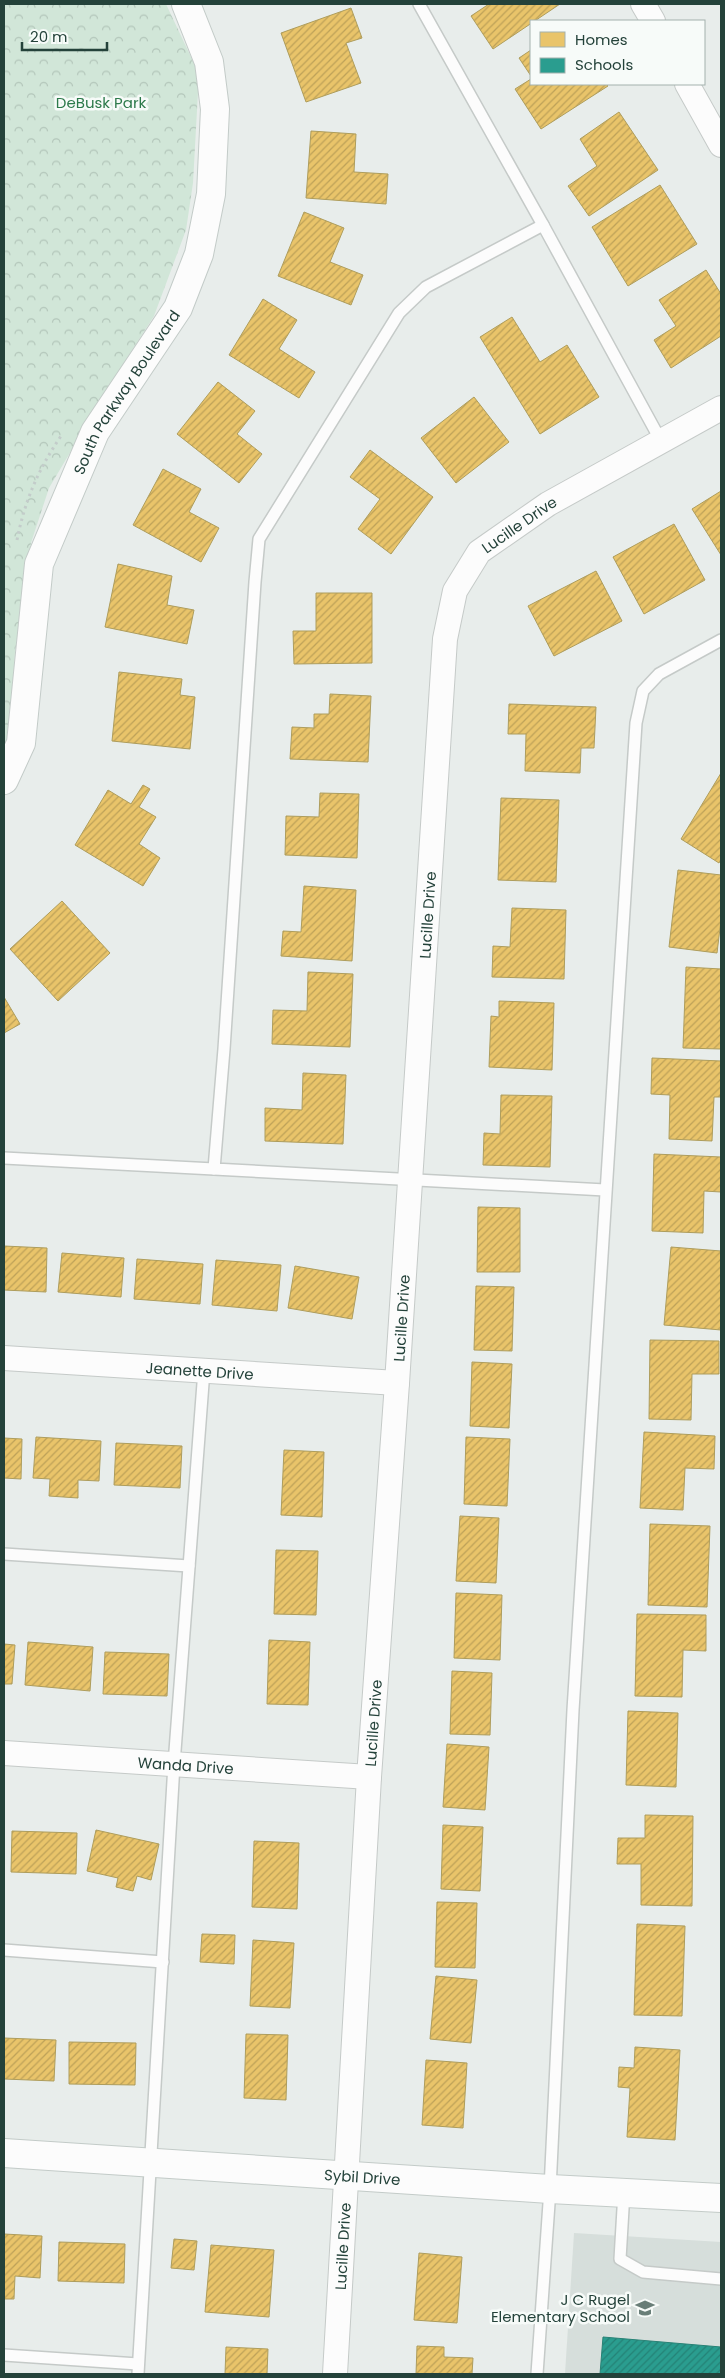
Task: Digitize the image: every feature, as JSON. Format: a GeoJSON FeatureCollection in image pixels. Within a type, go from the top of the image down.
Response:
{"type":"FeatureCollection","features":[{"type":"Feature","properties":{"kind":"street","name":"South Parkway Boulevard"},"geometry":{"type":"LineString","coordinates":[[4,780],[21,743],[39,564],[95,432],[178,308],[199,254],[211,194],[215,109],[209,62],[186,4]]}},
{"type":"Feature","properties":{"kind":"street"},"geometry":{"type":"LineString","coordinates":[[643,4],[651,20]]}},
{"type":"Feature","properties":{"kind":"street"},"geometry":{"type":"LineString","coordinates":[[688,85],[721,145]]}},
{"type":"Feature","properties":{"kind":"street","name":"Lucille Drive"},"geometry":{"type":"LineString","coordinates":[[335,2374],[369,1777],[397,1383],[445,638],[455,591],[479,552],[548,504],[721,408]]}},
{"type":"Feature","properties":{"kind":"street","name":"Jeanette Drive"},"geometry":{"type":"LineString","coordinates":[[4,1358],[397,1383]]}},
{"type":"Feature","properties":{"kind":"street","name":"Wanda Drive"},"geometry":{"type":"LineString","coordinates":[[4,1753],[369,1777]]}},
{"type":"Feature","properties":{"kind":"street","name":"Sybil Drive"},"geometry":{"type":"LineString","coordinates":[[4,2153],[346,2174],[550,2189],[721,2198]]}},
{"type":"Feature","properties":{"kind":"lane"},"geometry":{"type":"LineString","coordinates":[[419,4],[661,441]]}},
{"type":"Feature","properties":{"kind":"lane"},"geometry":{"type":"LineString","coordinates":[[214,1169],[259,539],[398,313],[426,287],[542,225]]}},
{"type":"Feature","properties":{"kind":"lane"},"geometry":{"type":"LineString","coordinates":[[537,2374],[550,2189],[573,1710],[636,723],[642,691],[659,674],[721,640]]}},
{"type":"Feature","properties":{"kind":"lane"},"geometry":{"type":"LineString","coordinates":[[4,1158],[605,1190]]}},
{"type":"Feature","properties":{"kind":"lane"},"geometry":{"type":"LineString","coordinates":[[4,2355],[138,2369],[174,1764],[204,1370]]}},
{"type":"Feature","properties":{"kind":"lane"},"geometry":{"type":"LineString","coordinates":[[4,1554],[189,1566]]}},
{"type":"Feature","properties":{"kind":"lane"},"geometry":{"type":"LineString","coordinates":[[4,1950],[163,1962]]}},
{"type":"Feature","properties":{"kind":"lane"},"geometry":{"type":"LineString","coordinates":[[624,2192],[620,2259],[643,2272],[721,2279]]}},
{"type":"Feature","properties":{"kind":"path"},"geometry":{"type":"LineString","coordinates":[[16,542],[24,506],[43,463],[64,431]]}},
{"type":"Feature","properties":{"kind":"shaded area","name":"J C Rugel Elementary School"},"geometry":{"type":"Polygon","coordinates":[[[574,2233],[721,2242],[721,2374],[565,2374],[574,2233]]]}},
{"type":"Feature","properties":{"kind":"green space","name":"DeBusk Park"},"geometry":{"type":"Polygon","coordinates":[[[4,4],[166,4],[199,74],[193,183],[186,230],[154,316],[118,372],[49,488],[31,543],[15,652],[9,734],[4,747],[4,4]]]}},
{"type":"Feature","properties":{"kind":"building: Homes"},"geometry":{"type":"Polygon","coordinates":[[[489,4],[560,4],[536,20],[530,20],[530,24],[493,49],[471,16],[489,4]]]}},
{"type":"Feature","properties":{"kind":"building: Homes"},"geometry":{"type":"Polygon","coordinates":[[[351,8],[362,38],[346,43],[361,83],[306,102],[281,33],[351,8]]]}},
{"type":"Feature","properties":{"kind":"building: Homes"},"geometry":{"type":"Polygon","coordinates":[[[530,51],[530,74],[519,58],[530,51]]]}},
{"type":"Feature","properties":{"kind":"building: Homes"},"geometry":{"type":"Polygon","coordinates":[[[530,80],[530,85],[608,86],[541,129],[515,89],[530,80]]]}},
{"type":"Feature","properties":{"kind":"building: Homes"},"geometry":{"type":"Polygon","coordinates":[[[619,112],[658,170],[589,216],[568,186],[597,166],[580,139],[619,112]]]}},
{"type":"Feature","properties":{"kind":"building: Homes"},"geometry":{"type":"Polygon","coordinates":[[[311,131],[356,134],[354,172],[388,174],[386,204],[306,198],[311,131]]]}},
{"type":"Feature","properties":{"kind":"building: Homes"},"geometry":{"type":"Polygon","coordinates":[[[660,185],[697,244],[628,286],[592,227],[660,185]]]}},
{"type":"Feature","properties":{"kind":"building: Homes"},"geometry":{"type":"Polygon","coordinates":[[[304,212],[344,228],[330,262],[363,275],[351,305],[278,276],[304,212]]]}},
{"type":"Feature","properties":{"kind":"building: Homes"},"geometry":{"type":"Polygon","coordinates":[[[706,270],[721,294],[721,336],[671,368],[654,340],[676,326],[659,300],[706,270]]]}},
{"type":"Feature","properties":{"kind":"building: Homes"},"geometry":{"type":"Polygon","coordinates":[[[263,299],[297,320],[279,349],[315,372],[299,398],[229,355],[263,299]]]}},
{"type":"Feature","properties":{"kind":"building: Homes"},"geometry":{"type":"Polygon","coordinates":[[[512,317],[540,362],[567,345],[599,397],[540,434],[480,337],[512,317]]]}},
{"type":"Feature","properties":{"kind":"building: Homes"},"geometry":{"type":"Polygon","coordinates":[[[218,382],[255,411],[237,434],[262,454],[239,483],[177,434],[218,382]]]}},
{"type":"Feature","properties":{"kind":"building: Homes"},"geometry":{"type":"Polygon","coordinates":[[[474,397],[509,442],[456,483],[421,438],[474,397]]]}},
{"type":"Feature","properties":{"kind":"building: Homes"},"geometry":{"type":"Polygon","coordinates":[[[370,450],[433,497],[391,554],[358,529],[380,499],[350,477],[370,450]]]}},
{"type":"Feature","properties":{"kind":"building: Homes"},"geometry":{"type":"Polygon","coordinates":[[[163,469],[201,489],[189,512],[219,528],[201,562],[133,525],[163,469]]]}},
{"type":"Feature","properties":{"kind":"building: Homes"},"geometry":{"type":"Polygon","coordinates":[[[721,491],[721,555],[692,509],[721,491]]]}},
{"type":"Feature","properties":{"kind":"building: Homes"},"geometry":{"type":"Polygon","coordinates":[[[674,524],[705,580],[644,614],[613,557],[674,524]]]}},
{"type":"Feature","properties":{"kind":"building: Homes"},"geometry":{"type":"Polygon","coordinates":[[[118,564],[172,576],[167,605],[194,610],[187,644],[105,627],[118,564]]]}},
{"type":"Feature","properties":{"kind":"building: Homes"},"geometry":{"type":"Polygon","coordinates":[[[596,571],[622,621],[554,656],[528,606],[596,571]]]}},
{"type":"Feature","properties":{"kind":"building: Homes"},"geometry":{"type":"Polygon","coordinates":[[[316,593],[372,593],[372,663],[294,664],[293,631],[316,631],[316,593]]]}},
{"type":"Feature","properties":{"kind":"building: Homes"},"geometry":{"type":"Polygon","coordinates":[[[119,672],[182,679],[180,695],[195,697],[190,749],[112,741],[119,672]]]}},
{"type":"Feature","properties":{"kind":"building: Homes"},"geometry":{"type":"Polygon","coordinates":[[[330,694],[371,696],[368,762],[290,759],[292,727],[314,728],[314,714],[329,714],[330,694]]]}},
{"type":"Feature","properties":{"kind":"building: Homes"},"geometry":{"type":"Polygon","coordinates":[[[509,704],[596,707],[594,748],[581,748],[580,773],[525,771],[526,734],[508,734],[509,704]]]}},
{"type":"Feature","properties":{"kind":"building: Homes"},"geometry":{"type":"Polygon","coordinates":[[[721,773],[721,859],[719,863],[681,839],[721,773]]]}},
{"type":"Feature","properties":{"kind":"building: Homes"},"geometry":{"type":"Polygon","coordinates":[[[143,785],[150,789],[139,807],[156,817],[139,844],[160,858],[143,886],[75,845],[108,790],[131,804],[143,785]]]}},
{"type":"Feature","properties":{"kind":"building: Homes"},"geometry":{"type":"Polygon","coordinates":[[[320,793],[359,794],[357,858],[285,855],[286,816],[319,817],[320,793]]]}},
{"type":"Feature","properties":{"kind":"building: Homes"},"geometry":{"type":"Polygon","coordinates":[[[501,798],[559,800],[556,882],[498,880],[501,798]]]}},
{"type":"Feature","properties":{"kind":"building: Homes"},"geometry":{"type":"Polygon","coordinates":[[[678,870],[721,875],[721,920],[717,953],[669,947],[678,870]]]}},
{"type":"Feature","properties":{"kind":"building: Homes"},"geometry":{"type":"Polygon","coordinates":[[[304,886],[356,890],[352,961],[281,956],[283,931],[301,932],[304,886]]]}},
{"type":"Feature","properties":{"kind":"building: Homes"},"geometry":{"type":"Polygon","coordinates":[[[62,901],[110,953],[58,1001],[10,949],[62,901]]]}},
{"type":"Feature","properties":{"kind":"building: Homes"},"geometry":{"type":"Polygon","coordinates":[[[512,908],[566,910],[564,979],[492,977],[493,946],[510,947],[512,908]]]}},
{"type":"Feature","properties":{"kind":"building: Homes"},"geometry":{"type":"Polygon","coordinates":[[[686,967],[721,969],[721,1049],[683,1048],[686,967]]]}},
{"type":"Feature","properties":{"kind":"building: Homes"},"geometry":{"type":"Polygon","coordinates":[[[308,972],[353,974],[350,1047],[272,1044],[273,1010],[307,1011],[308,972]]]}},
{"type":"Feature","properties":{"kind":"building: Homes"},"geometry":{"type":"Polygon","coordinates":[[[4,997],[20,1024],[4,1033],[4,997]]]}},
{"type":"Feature","properties":{"kind":"building: Homes"},"geometry":{"type":"Polygon","coordinates":[[[499,1001],[554,1003],[552,1070],[489,1067],[491,1016],[499,1017],[499,1001]]]}},
{"type":"Feature","properties":{"kind":"building: Homes"},"geometry":{"type":"Polygon","coordinates":[[[652,1058],[721,1061],[721,1097],[714,1097],[712,1141],[669,1139],[670,1095],[651,1094],[652,1058]]]}},
{"type":"Feature","properties":{"kind":"building: Homes"},"geometry":{"type":"Polygon","coordinates":[[[303,1073],[346,1075],[343,1144],[265,1141],[265,1108],[302,1110],[303,1073]]]}},
{"type":"Feature","properties":{"kind":"building: Homes"},"geometry":{"type":"Polygon","coordinates":[[[501,1095],[552,1096],[550,1167],[483,1165],[484,1133],[500,1134],[501,1095]]]}},
{"type":"Feature","properties":{"kind":"building: Homes"},"geometry":{"type":"Polygon","coordinates":[[[654,1154],[721,1157],[721,1192],[704,1191],[703,1233],[652,1231],[654,1154]]]}},
{"type":"Feature","properties":{"kind":"building: Homes"},"geometry":{"type":"Polygon","coordinates":[[[478,1207],[520,1208],[520,1272],[477,1272],[478,1207]]]}},
{"type":"Feature","properties":{"kind":"building: Homes"},"geometry":{"type":"Polygon","coordinates":[[[4,1246],[47,1248],[46,1292],[4,1290],[4,1246]]]}},
{"type":"Feature","properties":{"kind":"building: Homes"},"geometry":{"type":"Polygon","coordinates":[[[671,1247],[721,1251],[721,1330],[664,1325],[671,1247]]]}},
{"type":"Feature","properties":{"kind":"building: Homes"},"geometry":{"type":"Polygon","coordinates":[[[62,1253],[124,1258],[121,1297],[58,1292],[62,1253]]]}},
{"type":"Feature","properties":{"kind":"building: Homes"},"geometry":{"type":"Polygon","coordinates":[[[137,1259],[203,1264],[200,1304],[134,1299],[137,1259]]]}},
{"type":"Feature","properties":{"kind":"building: Homes"},"geometry":{"type":"Polygon","coordinates":[[[216,1260],[281,1265],[277,1311],[212,1305],[216,1260]]]}},
{"type":"Feature","properties":{"kind":"building: Homes"},"geometry":{"type":"Polygon","coordinates":[[[295,1266],[359,1277],[352,1319],[288,1308],[295,1266]]]}},
{"type":"Feature","properties":{"kind":"building: Homes"},"geometry":{"type":"Polygon","coordinates":[[[476,1286],[514,1287],[512,1351],[474,1350],[476,1286]]]}},
{"type":"Feature","properties":{"kind":"building: Homes"},"geometry":{"type":"Polygon","coordinates":[[[650,1340],[719,1341],[719,1374],[692,1374],[691,1420],[649,1419],[650,1340]]]}},
{"type":"Feature","properties":{"kind":"building: Homes"},"geometry":{"type":"Polygon","coordinates":[[[472,1362],[512,1364],[509,1428],[470,1426],[472,1362]]]}},
{"type":"Feature","properties":{"kind":"building: Homes"},"geometry":{"type":"Polygon","coordinates":[[[644,1432],[715,1436],[714,1469],[685,1468],[683,1510],[640,1508],[644,1432]]]}},
{"type":"Feature","properties":{"kind":"building: Homes"},"geometry":{"type":"Polygon","coordinates":[[[36,1437],[101,1441],[99,1481],[78,1480],[78,1498],[49,1496],[50,1479],[33,1478],[36,1437]]]}},
{"type":"Feature","properties":{"kind":"building: Homes"},"geometry":{"type":"Polygon","coordinates":[[[466,1437],[510,1439],[507,1506],[464,1504],[466,1437]]]}},
{"type":"Feature","properties":{"kind":"building: Homes"},"geometry":{"type":"Polygon","coordinates":[[[4,1438],[22,1439],[21,1479],[4,1478],[4,1438]]]}},
{"type":"Feature","properties":{"kind":"building: Homes"},"geometry":{"type":"Polygon","coordinates":[[[116,1443],[182,1446],[180,1488],[114,1485],[116,1443]]]}},
{"type":"Feature","properties":{"kind":"building: Homes"},"geometry":{"type":"Polygon","coordinates":[[[284,1450],[324,1452],[322,1517],[281,1515],[284,1450]]]}},
{"type":"Feature","properties":{"kind":"building: Homes"},"geometry":{"type":"Polygon","coordinates":[[[460,1516],[499,1518],[496,1583],[456,1581],[460,1516]]]}},
{"type":"Feature","properties":{"kind":"building: Homes"},"geometry":{"type":"Polygon","coordinates":[[[650,1524],[710,1526],[707,1607],[648,1605],[650,1524]]]}},
{"type":"Feature","properties":{"kind":"building: Homes"},"geometry":{"type":"Polygon","coordinates":[[[276,1550],[318,1551],[316,1615],[274,1614],[276,1550]]]}},
{"type":"Feature","properties":{"kind":"building: Homes"},"geometry":{"type":"Polygon","coordinates":[[[456,1593],[502,1595],[500,1660],[454,1658],[456,1593]]]}},
{"type":"Feature","properties":{"kind":"building: Homes"},"geometry":{"type":"Polygon","coordinates":[[[637,1614],[706,1615],[706,1651],[683,1650],[682,1697],[635,1696],[637,1614]]]}},
{"type":"Feature","properties":{"kind":"building: Homes"},"geometry":{"type":"Polygon","coordinates":[[[269,1640],[310,1642],[308,1705],[267,1704],[269,1640]]]}},
{"type":"Feature","properties":{"kind":"building: Homes"},"geometry":{"type":"Polygon","coordinates":[[[28,1642],[93,1647],[90,1691],[25,1685],[28,1642]]]}},
{"type":"Feature","properties":{"kind":"building: Homes"},"geometry":{"type":"Polygon","coordinates":[[[4,1644],[15,1645],[12,1684],[4,1684],[4,1644]]]}},
{"type":"Feature","properties":{"kind":"building: Homes"},"geometry":{"type":"Polygon","coordinates":[[[105,1652],[169,1654],[167,1696],[103,1694],[105,1652]]]}},
{"type":"Feature","properties":{"kind":"building: Homes"},"geometry":{"type":"Polygon","coordinates":[[[452,1671],[492,1673],[490,1735],[450,1734],[452,1671]]]}},
{"type":"Feature","properties":{"kind":"building: Homes"},"geometry":{"type":"Polygon","coordinates":[[[628,1711],[678,1713],[676,1787],[626,1785],[628,1711]]]}},
{"type":"Feature","properties":{"kind":"building: Homes"},"geometry":{"type":"Polygon","coordinates":[[[447,1744],[489,1747],[485,1810],[443,1807],[447,1744]]]}},
{"type":"Feature","properties":{"kind":"building: Homes"},"geometry":{"type":"Polygon","coordinates":[[[645,1815],[693,1816],[692,1906],[641,1905],[641,1864],[617,1864],[618,1838],[645,1838],[645,1815]]]}},
{"type":"Feature","properties":{"kind":"building: Homes"},"geometry":{"type":"Polygon","coordinates":[[[443,1825],[483,1827],[480,1891],[441,1889],[443,1825]]]}},
{"type":"Feature","properties":{"kind":"building: Homes"},"geometry":{"type":"Polygon","coordinates":[[[96,1830],[159,1844],[151,1880],[137,1876],[133,1891],[116,1887],[118,1878],[87,1871],[96,1830]]]}},
{"type":"Feature","properties":{"kind":"building: Homes"},"geometry":{"type":"Polygon","coordinates":[[[12,1831],[77,1833],[76,1874],[11,1872],[12,1831]]]}},
{"type":"Feature","properties":{"kind":"building: Homes"},"geometry":{"type":"Polygon","coordinates":[[[254,1841],[299,1843],[297,1909],[252,1907],[254,1841]]]}},
{"type":"Feature","properties":{"kind":"building: Homes"},"geometry":{"type":"Polygon","coordinates":[[[437,1902],[477,1903],[475,1968],[435,1967],[437,1902]]]}},
{"type":"Feature","properties":{"kind":"building: Homes"},"geometry":{"type":"Polygon","coordinates":[[[637,1924],[685,1926],[682,2016],[634,2015],[637,1924]]]}},
{"type":"Feature","properties":{"kind":"building: Homes"},"geometry":{"type":"Polygon","coordinates":[[[202,1934],[235,1935],[234,1964],[200,1962],[202,1934]]]}},
{"type":"Feature","properties":{"kind":"building: Homes"},"geometry":{"type":"Polygon","coordinates":[[[253,1940],[294,1943],[290,2008],[250,2006],[253,1940]]]}},
{"type":"Feature","properties":{"kind":"building: Homes"},"geometry":{"type":"Polygon","coordinates":[[[436,1976],[477,1980],[471,2043],[430,2039],[436,1976]]]}},
{"type":"Feature","properties":{"kind":"building: Homes"},"geometry":{"type":"Polygon","coordinates":[[[246,2034],[288,2035],[286,2100],[244,2098],[246,2034]]]}},
{"type":"Feature","properties":{"kind":"building: Homes"},"geometry":{"type":"Polygon","coordinates":[[[4,2038],[56,2040],[54,2081],[4,2079],[4,2038]]]}},
{"type":"Feature","properties":{"kind":"building: Homes"},"geometry":{"type":"Polygon","coordinates":[[[69,2042],[136,2043],[135,2085],[69,2084],[69,2042]]]}},
{"type":"Feature","properties":{"kind":"building: Homes"},"geometry":{"type":"Polygon","coordinates":[[[635,2047],[680,2050],[675,2140],[627,2137],[630,2088],[618,2087],[619,2067],[634,2068],[635,2047]]]}},
{"type":"Feature","properties":{"kind":"building: Homes"},"geometry":{"type":"Polygon","coordinates":[[[426,2060],[467,2063],[463,2128],[422,2125],[426,2060]]]}},
{"type":"Feature","properties":{"kind":"building: Homes"},"geometry":{"type":"Polygon","coordinates":[[[4,2234],[42,2236],[40,2278],[15,2276],[14,2299],[4,2299],[4,2234]]]}},
{"type":"Feature","properties":{"kind":"building: Homes"},"geometry":{"type":"Polygon","coordinates":[[[174,2239],[197,2241],[194,2270],[171,2268],[174,2239]]]}},
{"type":"Feature","properties":{"kind":"building: Homes"},"geometry":{"type":"Polygon","coordinates":[[[59,2242],[125,2244],[124,2283],[58,2281],[59,2242]]]}},
{"type":"Feature","properties":{"kind":"building: Homes"},"geometry":{"type":"Polygon","coordinates":[[[211,2245],[274,2250],[269,2317],[205,2312],[211,2245]]]}},
{"type":"Feature","properties":{"kind":"building: Homes"},"geometry":{"type":"Polygon","coordinates":[[[419,2253],[462,2257],[457,2323],[414,2320],[419,2253]]]}},
{"type":"Feature","properties":{"kind":"building: Homes"},"geometry":{"type":"Polygon","coordinates":[[[417,2346],[444,2347],[444,2357],[473,2358],[472,2374],[416,2374],[417,2346]]]}},
{"type":"Feature","properties":{"kind":"building: Homes"},"geometry":{"type":"Polygon","coordinates":[[[226,2347],[268,2349],[267,2374],[225,2374],[226,2347]]]}},
{"type":"Feature","properties":{"kind":"building: Schools"},"geometry":{"type":"Polygon","coordinates":[[[603,2337],[721,2347],[721,2374],[600,2374],[603,2337]]]}},
{"type":"Feature","properties":{"kind":"place","name":"J C Rugel Elementary School"},"geometry":{"type":"Point","coordinates":[645,2308]}}]}
